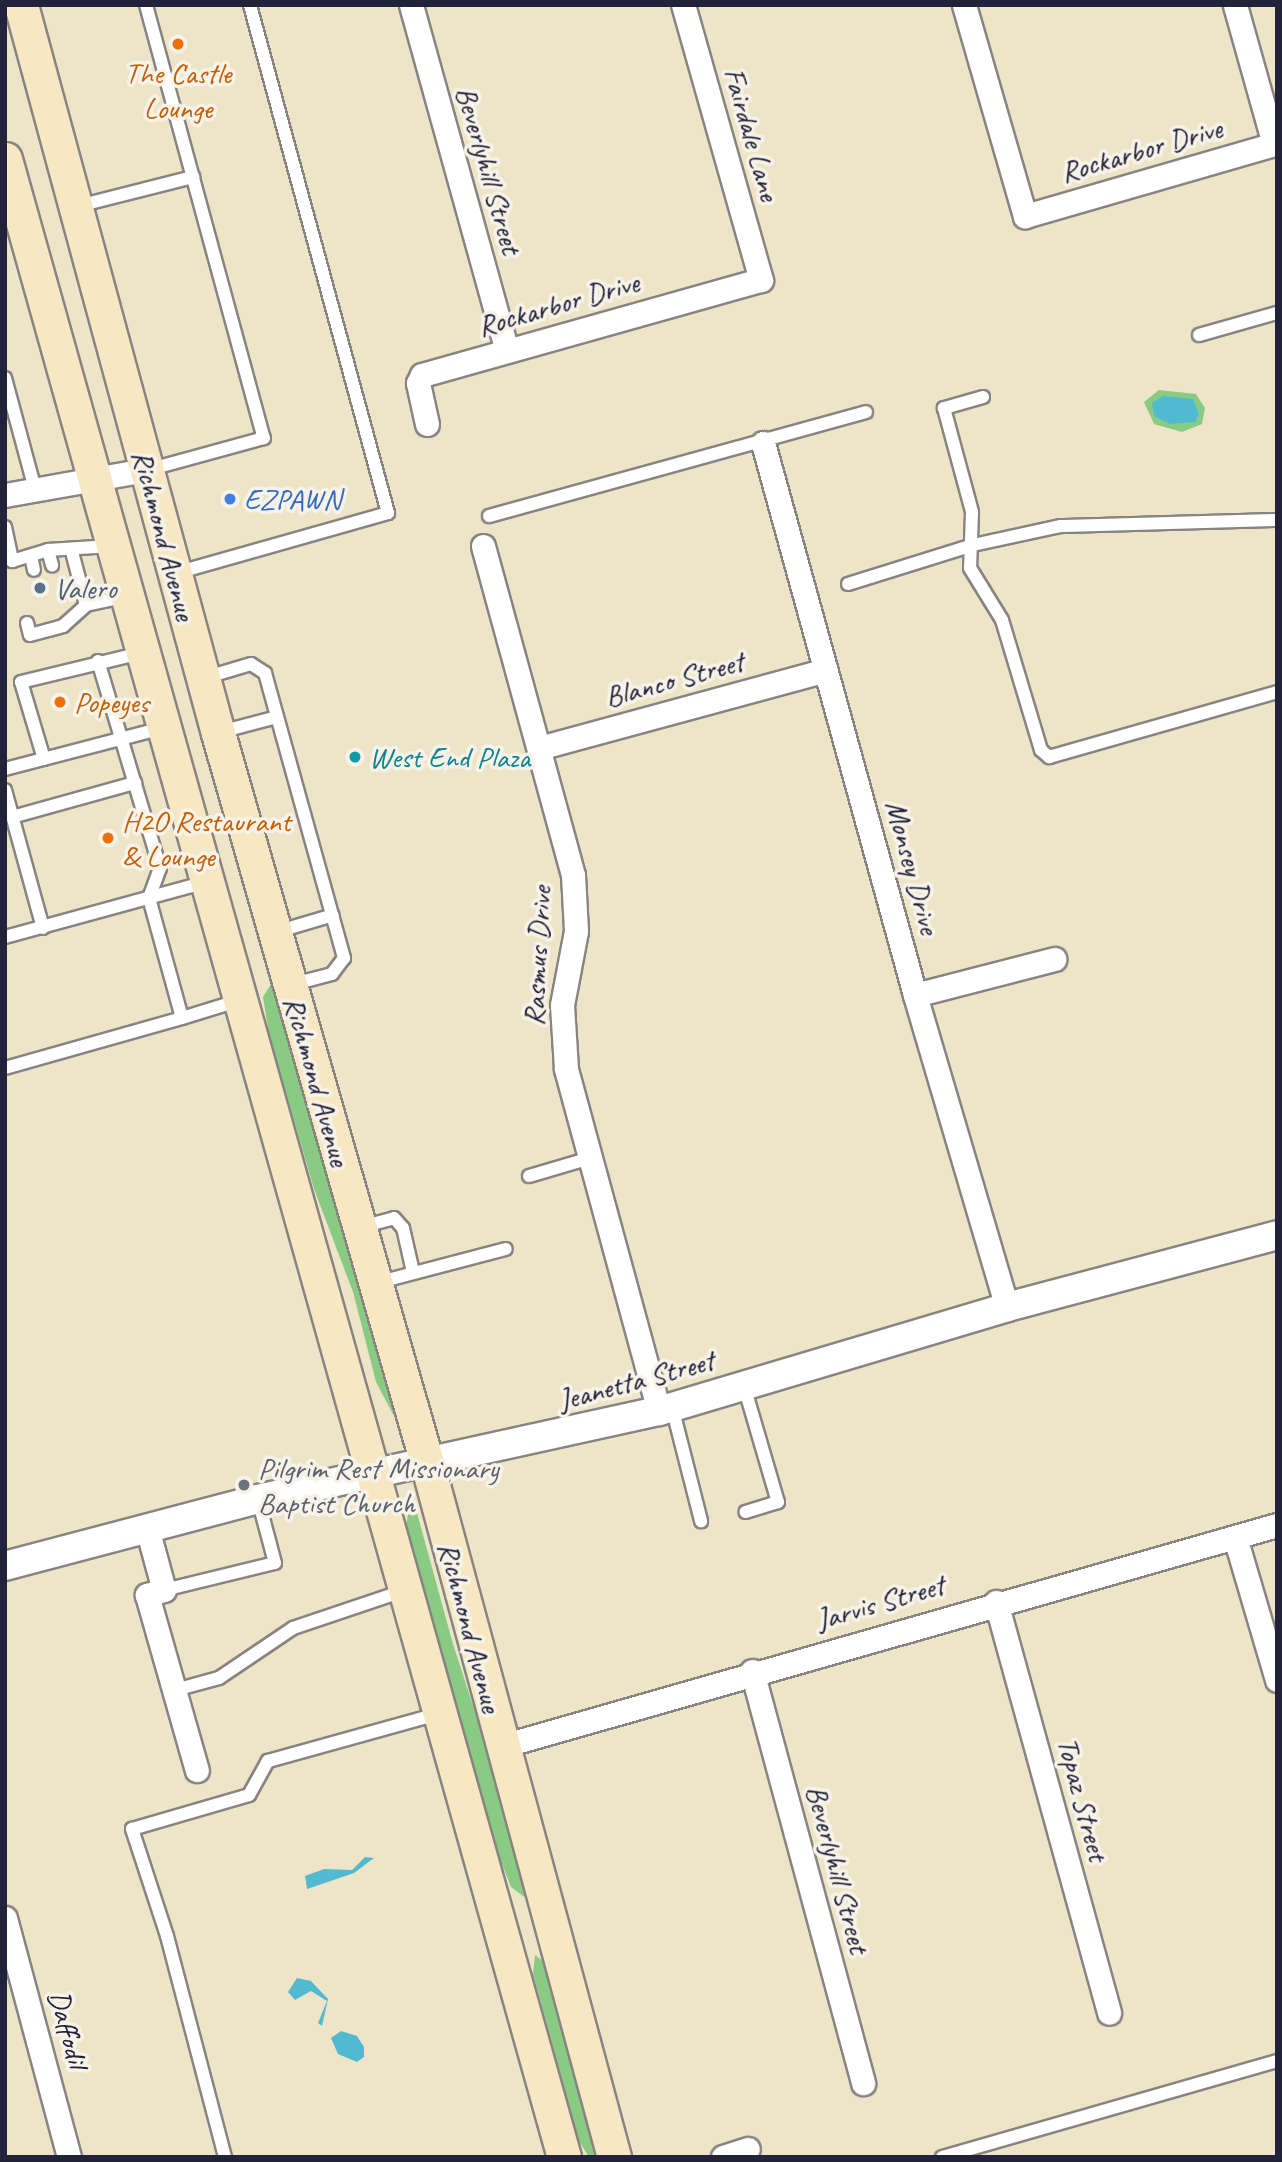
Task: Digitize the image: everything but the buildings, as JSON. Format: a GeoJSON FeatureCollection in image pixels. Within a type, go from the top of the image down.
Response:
{"type":"FeatureCollection","features":[{"type":"Feature","properties":{"kind":"main road","name":"Richmond Avenue"},"geometry":{"type":"LineString","coordinates":[[21,5],[218,733],[427,1463],[614,2157]]}},
{"type":"Feature","properties":{"kind":"main road","name":"Richmond Avenue"},"geometry":{"type":"LineString","coordinates":[[5,159],[13,225],[91,477],[408,1588],[428,1717],[564,2157]]}},
{"type":"Feature","properties":{"kind":"street","name":"Beverlyhill Street"},"geometry":{"type":"LineString","coordinates":[[411,5],[507,351]]}},
{"type":"Feature","properties":{"kind":"street","name":"Fairdale Lane"},"geometry":{"type":"LineString","coordinates":[[683,5],[761,281]]}},
{"type":"Feature","properties":{"kind":"street","name":"Rockarbor Drive"},"geometry":{"type":"LineString","coordinates":[[964,5],[1025,216],[1274,144],[1235,5]]}},
{"type":"Feature","properties":{"kind":"street","name":"Rockarbor Drive"},"geometry":{"type":"LineString","coordinates":[[427,425],[418,383],[422,375],[761,281]]}},
{"type":"Feature","properties":{"kind":"street","name":"Monsey Drive"},"geometry":{"type":"LineString","coordinates":[[763,443],[915,995],[1007,1307]]}},
{"type":"Feature","properties":{"kind":"street"},"geometry":{"type":"LineString","coordinates":[[5,495],[91,477],[146,470]]}},
{"type":"Feature","properties":{"kind":"street","name":"Rasmus Drive"},"geometry":{"type":"LineString","coordinates":[[484,546],[575,887],[576,931],[562,1005],[566,1069],[666,1409]]}},
{"type":"Feature","properties":{"kind":"street","name":"Blanco Street"},"geometry":{"type":"LineString","coordinates":[[539,748],[826,670]]}},
{"type":"Feature","properties":{"kind":"street"},"geometry":{"type":"LineString","coordinates":[[915,995],[1054,959]]}},
{"type":"Feature","properties":{"kind":"street","name":"Jeanetta Street"},"geometry":{"type":"LineString","coordinates":[[5,1566],[258,1499],[666,1409],[1007,1307],[1277,1234]]}},
{"type":"Feature","properties":{"kind":"street","name":"Jarvis Street"},"geometry":{"type":"LineString","coordinates":[[502,1745],[752,1671],[1277,1525]]}},
{"type":"Feature","properties":{"kind":"street"},"geometry":{"type":"LineString","coordinates":[[147,1528],[164,1590],[147,1595],[197,1770]]}},
{"type":"Feature","properties":{"kind":"street"},"geometry":{"type":"LineString","coordinates":[[1236,1537],[1277,1680]]}},
{"type":"Feature","properties":{"kind":"street","name":"Topaz Street"},"geometry":{"type":"LineString","coordinates":[[996,1602],[1109,2013]]}},
{"type":"Feature","properties":{"kind":"street","name":"Beverlyhill Street"},"geometry":{"type":"LineString","coordinates":[[752,1671],[863,2083]]}},
{"type":"Feature","properties":{"kind":"street","name":"Daffodil"},"geometry":{"type":"LineString","coordinates":[[5,1918],[69,2157]]}},
{"type":"Feature","properties":{"kind":"street"},"geometry":{"type":"LineString","coordinates":[[723,2157],[748,2149]]}},
{"type":"Feature","properties":{"kind":"lane"},"geometry":{"type":"LineString","coordinates":[[146,5],[264,438],[146,470]]}},
{"type":"Feature","properties":{"kind":"lane"},"geometry":{"type":"LineString","coordinates":[[175,573],[388,513],[250,5]]}},
{"type":"Feature","properties":{"kind":"lane"},"geometry":{"type":"LineString","coordinates":[[75,207],[193,177]]}},
{"type":"Feature","properties":{"kind":"lane"},"geometry":{"type":"LineString","coordinates":[[1199,335],[1277,313]]}},
{"type":"Feature","properties":{"kind":"lane"},"geometry":{"type":"LineString","coordinates":[[5,378],[35,489]]}},
{"type":"Feature","properties":{"kind":"lane"},"geometry":{"type":"LineString","coordinates":[[983,397],[944,408],[972,512],[973,545],[970,568],[1002,620],[1041,750],[1049,757],[1277,692]]}},
{"type":"Feature","properties":{"kind":"lane"},"geometry":{"type":"LineString","coordinates":[[489,516],[763,443],[866,412]]}},
{"type":"Feature","properties":{"kind":"lane"},"geometry":{"type":"LineString","coordinates":[[848,584],[973,545],[1060,526],[1277,520]]}},
{"type":"Feature","properties":{"kind":"lane"},"geometry":{"type":"LineString","coordinates":[[6,530],[16,575]]}},
{"type":"Feature","properties":{"kind":"lane"},"geometry":{"type":"LineString","coordinates":[[12,561],[48,550],[72,552],[111,547]]}},
{"type":"Feature","properties":{"kind":"lane"},"geometry":{"type":"LineString","coordinates":[[48,550],[52,565]]}},
{"type":"Feature","properties":{"kind":"lane"},"geometry":{"type":"LineString","coordinates":[[72,552],[86,605]]}},
{"type":"Feature","properties":{"kind":"lane"},"geometry":{"type":"LineString","coordinates":[[31,556],[34,569]]}},
{"type":"Feature","properties":{"kind":"lane"},"geometry":{"type":"LineString","coordinates":[[27,623],[30,635],[86,605],[125,597]]}},
{"type":"Feature","properties":{"kind":"lane"},"geometry":{"type":"LineString","coordinates":[[44,759],[21,682],[98,661],[141,653]]}},
{"type":"Feature","properties":{"kind":"lane"},"geometry":{"type":"LineString","coordinates":[[98,661],[160,868],[149,898],[182,1018]]}},
{"type":"Feature","properties":{"kind":"lane"},"geometry":{"type":"LineString","coordinates":[[203,678],[251,664],[260,666],[277,717],[344,958],[341,967],[332,974],[290,985]]}},
{"type":"Feature","properties":{"kind":"lane"},"geometry":{"type":"LineString","coordinates":[[218,733],[277,717]]}},
{"type":"Feature","properties":{"kind":"lane"},"geometry":{"type":"LineString","coordinates":[[5,769],[162,728]]}},
{"type":"Feature","properties":{"kind":"lane"},"geometry":{"type":"LineString","coordinates":[[12,817],[135,783]]}},
{"type":"Feature","properties":{"kind":"lane"},"geometry":{"type":"LineString","coordinates":[[5,790],[43,928]]}},
{"type":"Feature","properties":{"kind":"lane"},"geometry":{"type":"LineString","coordinates":[[5,937],[206,882]]}},
{"type":"Feature","properties":{"kind":"lane"},"geometry":{"type":"LineString","coordinates":[[275,932],[333,915]]}},
{"type":"Feature","properties":{"kind":"lane"},"geometry":{"type":"LineString","coordinates":[[5,1068],[240,1000]]}},
{"type":"Feature","properties":{"kind":"lane"},"geometry":{"type":"LineString","coordinates":[[529,1176],[590,1158]]}},
{"type":"Feature","properties":{"kind":"lane"},"geometry":{"type":"LineString","coordinates":[[359,1228],[394,1218],[403,1228],[414,1272]]}},
{"type":"Feature","properties":{"kind":"lane"},"geometry":{"type":"LineString","coordinates":[[375,1283],[506,1249]]}},
{"type":"Feature","properties":{"kind":"lane"},"geometry":{"type":"LineString","coordinates":[[744,1385],[778,1502],[745,1512]]}},
{"type":"Feature","properties":{"kind":"lane"},"geometry":{"type":"LineString","coordinates":[[666,1409],[701,1521]]}},
{"type":"Feature","properties":{"kind":"lane"},"geometry":{"type":"LineString","coordinates":[[164,1590],[275,1563],[258,1499]]}},
{"type":"Feature","properties":{"kind":"lane"},"geometry":{"type":"LineString","coordinates":[[175,1690],[219,1678],[293,1628],[408,1588]]}},
{"type":"Feature","properties":{"kind":"lane"},"geometry":{"type":"LineString","coordinates":[[225,2157],[167,1936],[132,1829],[249,1795],[268,1762],[428,1717]]}},
{"type":"Feature","properties":{"kind":"lane"},"geometry":{"type":"LineString","coordinates":[[942,2157],[1277,2061]]}},
{"type":"Feature","properties":{"kind":"green space"},"geometry":{"type":"Polygon","coordinates":[[[1159,390],[1196,394],[1205,408],[1202,424],[1182,432],[1154,424],[1144,402],[1159,390]]]}},
{"type":"Feature","properties":{"kind":"green space"},"geometry":{"type":"Polygon","coordinates":[[[271,984],[289,1019],[371,1304],[394,1416],[376,1382],[353,1292],[314,1189],[269,1034],[263,997],[271,984]]]}},
{"type":"Feature","properties":{"kind":"green space"},"geometry":{"type":"Polygon","coordinates":[[[409,1509],[417,1513],[453,1644],[528,1875],[527,1899],[511,1887],[499,1856],[406,1526],[409,1509]]]}},
{"type":"Feature","properties":{"kind":"green space"},"geometry":{"type":"Polygon","coordinates":[[[535,1955],[547,1964],[598,2157],[589,2157],[579,2141],[533,1974],[535,1955]]]}},
{"type":"Feature","properties":{"kind":"water"},"geometry":{"type":"Polygon","coordinates":[[[1163,396],[1193,399],[1199,414],[1195,422],[1170,424],[1154,416],[1152,403],[1163,396]]]}},
{"type":"Feature","properties":{"kind":"water"},"geometry":{"type":"Polygon","coordinates":[[[365,1857],[374,1858],[354,1873],[307,1889],[305,1876],[324,1869],[352,1870],[365,1857]]]}},
{"type":"Feature","properties":{"kind":"water"},"geometry":{"type":"Polygon","coordinates":[[[297,1978],[311,1981],[328,1999],[322,2026],[318,2023],[327,2001],[311,1991],[295,2000],[288,1992],[297,1978]]]}},
{"type":"Feature","properties":{"kind":"water"},"geometry":{"type":"Polygon","coordinates":[[[341,2031],[357,2036],[364,2047],[364,2057],[357,2062],[338,2054],[331,2038],[341,2031]]]}},
{"type":"Feature","properties":{"kind":"place","name":"The Castle Lounge"},"geometry":{"type":"Point","coordinates":[178,44]}},
{"type":"Feature","properties":{"kind":"place","name":"EZPAWN"},"geometry":{"type":"Point","coordinates":[230,499]}},
{"type":"Feature","properties":{"kind":"place","name":"Valero"},"geometry":{"type":"Point","coordinates":[40,588]}},
{"type":"Feature","properties":{"kind":"place","name":"Popeyes"},"geometry":{"type":"Point","coordinates":[60,702]}},
{"type":"Feature","properties":{"kind":"place","name":"West End Plaza"},"geometry":{"type":"Point","coordinates":[355,757]}},
{"type":"Feature","properties":{"kind":"place","name":"H2O Restaurant & Lounge"},"geometry":{"type":"Point","coordinates":[108,838]}},
{"type":"Feature","properties":{"kind":"place","name":"Pilgrim Rest Missionary Baptist Church"},"geometry":{"type":"Point","coordinates":[244,1485]}}]}
